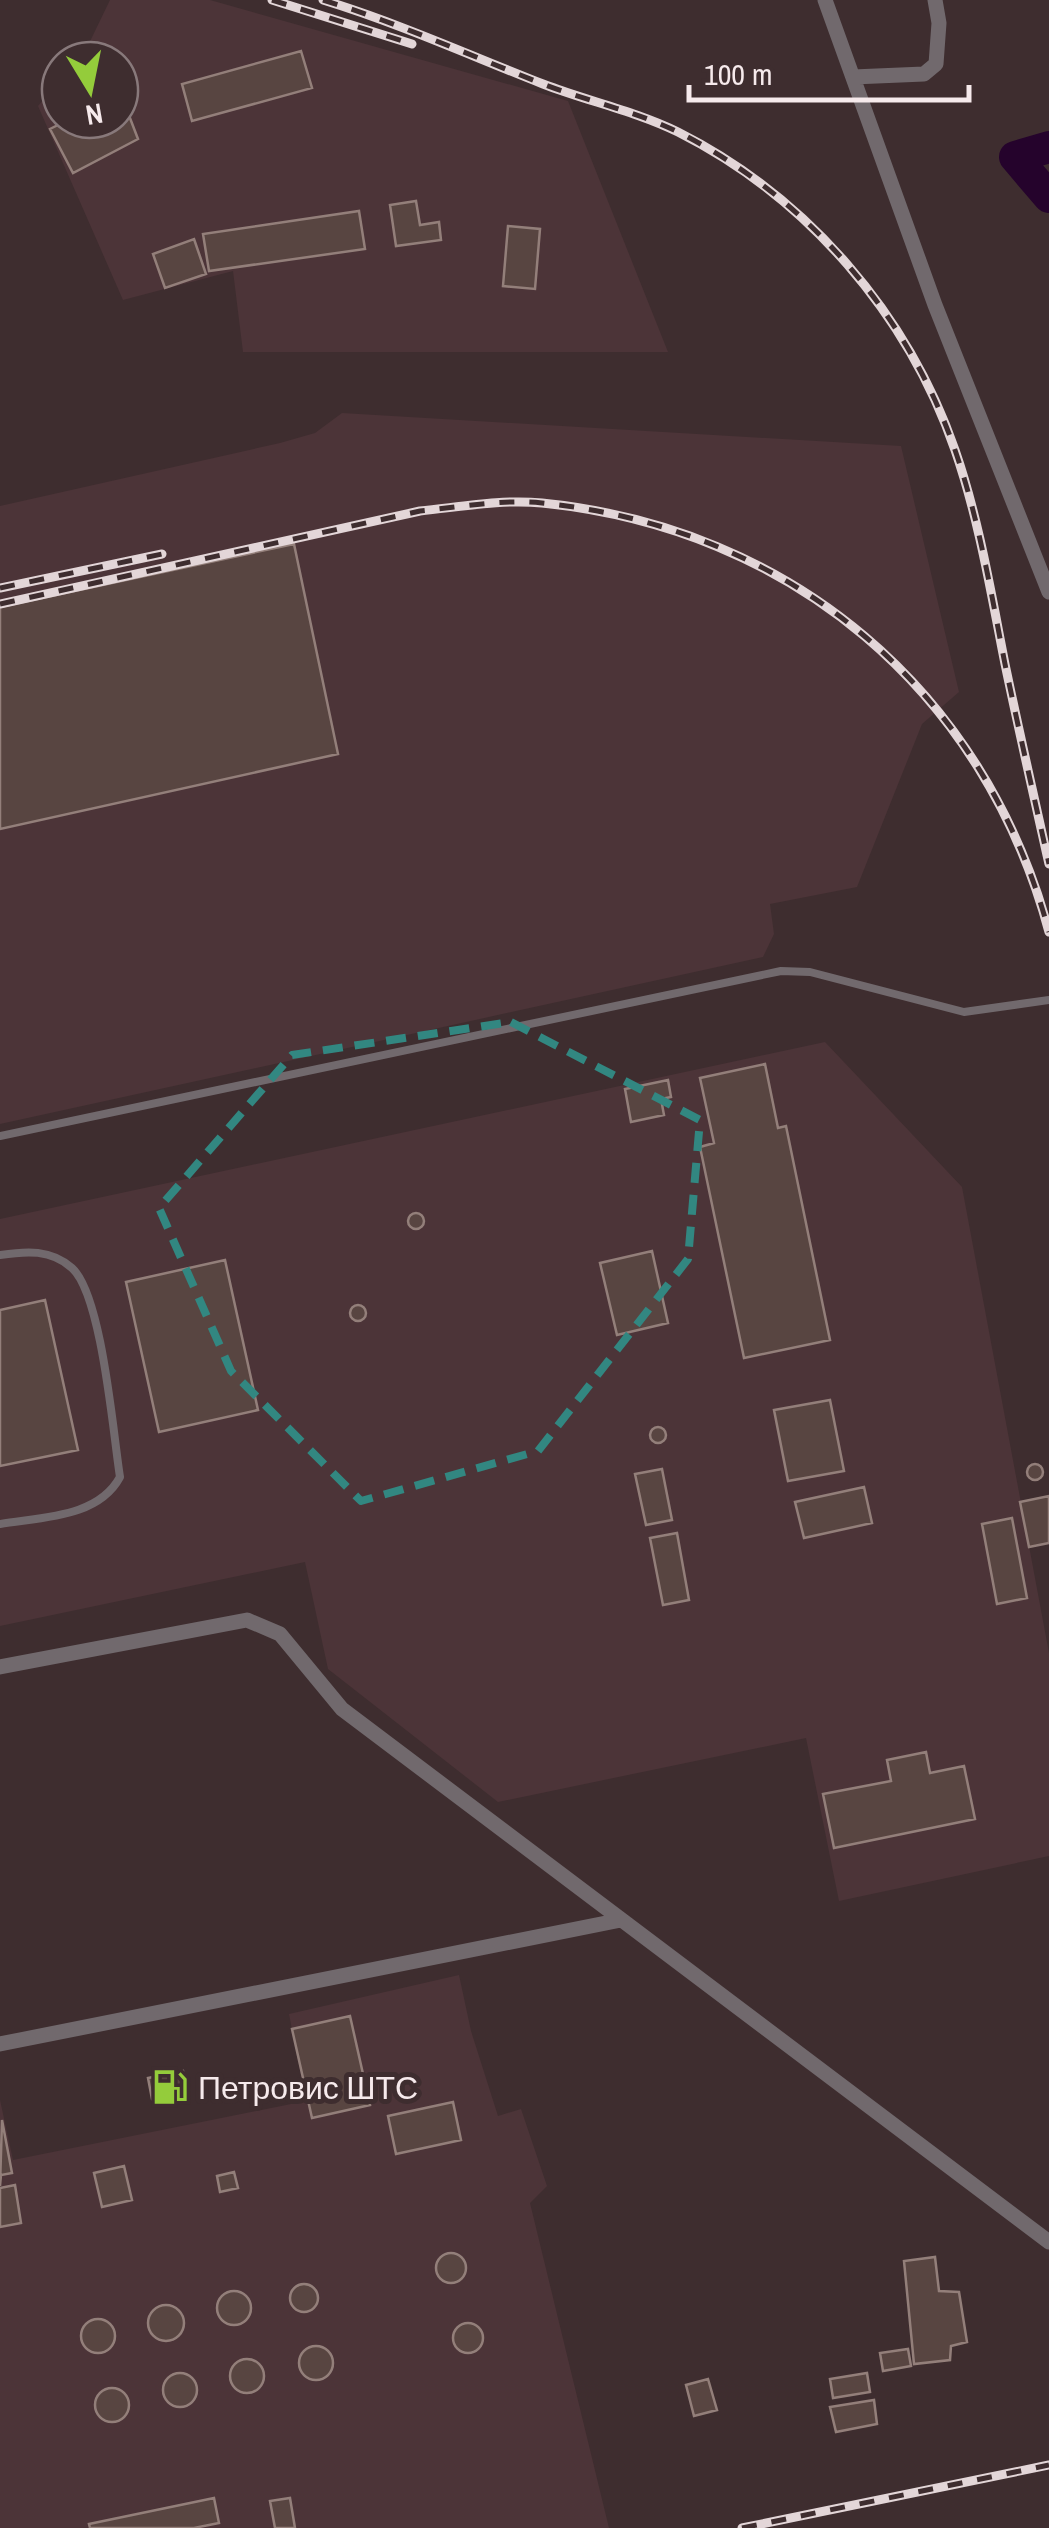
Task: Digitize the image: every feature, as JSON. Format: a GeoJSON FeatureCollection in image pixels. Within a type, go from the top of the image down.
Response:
{"type":"FeatureCollection","features":[{"type":"Feature","properties":{"kind":"street"},"geometry":{"type":"LineString","coordinates":[[825,0],[935,305],[1049,592]]}},
{"type":"Feature","properties":{"kind":"street"},"geometry":{"type":"LineString","coordinates":[[853,78],[924,74],[936,64],[939,23],[935,0]]}},
{"type":"Feature","properties":{"kind":"street"},"geometry":{"type":"LineString","coordinates":[[0,1667],[247,1620],[280,1634],[342,1709],[1049,2242]]}},
{"type":"Feature","properties":{"kind":"street"},"geometry":{"type":"LineString","coordinates":[[0,2044],[621,1920]]}},
{"type":"Feature","properties":{"kind":"lane"},"geometry":{"type":"LineString","coordinates":[[0,1136],[780,970],[810,972],[964,1012],[1049,1000]]}},
{"type":"Feature","properties":{"kind":"lane"},"geometry":{"type":"LineString","coordinates":[[0,1255],[34,1250],[73,1269],[92,1304],[120,1477],[111,1494],[77,1511],[0,1524]]}},
{"type":"Feature","properties":{"kind":"highlighted area"},"geometry":{"type":"Polygon","coordinates":[[[511,1022],[700,1120],[688,1259],[538,1451],[361,1501],[231,1371],[159,1208],[292,1055],[511,1022]]]}},
{"type":"Feature","properties":{"kind":"shaded area"},"geometry":{"type":"Polygon","coordinates":[[[110,0],[210,0],[568,101],[668,352],[243,352],[233,271],[123,300],[53,140],[140,140],[140,40],[91,40],[110,0]]]}},
{"type":"Feature","properties":{"kind":"shaded area"},"geometry":{"type":"Polygon","coordinates":[[[342,413],[901,446],[959,692],[922,724],[857,887],[770,904],[774,934],[763,957],[0,1124],[0,506],[280,443],[315,433],[342,413]]]}},
{"type":"Feature","properties":{"kind":"shaded area"},"geometry":{"type":"Polygon","coordinates":[[[825,1042],[962,1187],[1049,1653],[1049,1856],[839,1901],[806,1738],[498,1802],[328,1669],[305,1562],[0,1626],[0,1219],[825,1042]]]}},
{"type":"Feature","properties":{"kind":"shaded area"},"geometry":{"type":"Polygon","coordinates":[[[459,1975],[471,2031],[498,2116],[521,2109],[547,2186],[530,2203],[609,2528],[0,2528],[0,2100],[13,2160],[306,2101],[289,2014],[459,1975]]]}},
{"type":"Feature","properties":{"kind":"building"},"geometry":{"type":"Polygon","coordinates":[[[301,51],[312,88],[192,121],[182,84],[301,51]]]}},
{"type":"Feature","properties":{"kind":"building"},"geometry":{"type":"Polygon","coordinates":[[[56,140],[136,140],[73,173],[56,140]]]}},
{"type":"Feature","properties":{"kind":"building"},"geometry":{"type":"Polygon","coordinates":[[[416,201],[420,225],[439,222],[441,240],[396,246],[390,205],[416,201]]]}},
{"type":"Feature","properties":{"kind":"building"},"geometry":{"type":"Polygon","coordinates":[[[359,211],[365,249],[209,271],[203,234],[359,211]]]}},
{"type":"Feature","properties":{"kind":"building"},"geometry":{"type":"Polygon","coordinates":[[[508,226],[540,229],[535,289],[503,286],[508,226]]]}},
{"type":"Feature","properties":{"kind":"building"},"geometry":{"type":"Polygon","coordinates":[[[194,239],[206,274],[165,288],[153,254],[194,239]]]}},
{"type":"Feature","properties":{"kind":"building"},"geometry":{"type":"Polygon","coordinates":[[[294,544],[338,754],[0,829],[0,607],[294,544]]]}},
{"type":"Feature","properties":{"kind":"building"},"geometry":{"type":"Polygon","coordinates":[[[765,1064],[778,1128],[786,1126],[830,1340],[744,1358],[700,1147],[714,1143],[700,1078],[765,1064]]]}},
{"type":"Feature","properties":{"kind":"building"},"geometry":{"type":"Polygon","coordinates":[[[668,1080],[671,1097],[661,1099],[664,1115],[631,1122],[625,1089],[668,1080]]]}},
{"type":"Feature","properties":{"kind":"building"},"geometry":{"type":"Polygon","coordinates":[[[416,1213],[424,1221],[416,1229],[408,1221],[416,1213]]]}},
{"type":"Feature","properties":{"kind":"building"},"geometry":{"type":"Polygon","coordinates":[[[652,1251],[668,1323],[617,1335],[600,1263],[652,1251]]]}},
{"type":"Feature","properties":{"kind":"building"},"geometry":{"type":"Polygon","coordinates":[[[225,1260],[258,1410],[159,1432],[126,1282],[225,1260]]]}},
{"type":"Feature","properties":{"kind":"building"},"geometry":{"type":"Polygon","coordinates":[[[45,1300],[78,1450],[0,1466],[0,1310],[45,1300]]]}},
{"type":"Feature","properties":{"kind":"building"},"geometry":{"type":"Polygon","coordinates":[[[358,1305],[366,1313],[358,1321],[350,1313],[358,1305]]]}},
{"type":"Feature","properties":{"kind":"building"},"geometry":{"type":"Polygon","coordinates":[[[830,1400],[844,1471],[788,1481],[774,1410],[830,1400]]]}},
{"type":"Feature","properties":{"kind":"building"},"geometry":{"type":"Polygon","coordinates":[[[658,1427],[666,1435],[658,1443],[650,1435],[658,1427]]]}},
{"type":"Feature","properties":{"kind":"building"},"geometry":{"type":"Polygon","coordinates":[[[1035,1464],[1043,1472],[1035,1480],[1027,1472],[1035,1464]]]}},
{"type":"Feature","properties":{"kind":"building"},"geometry":{"type":"Polygon","coordinates":[[[662,1469],[672,1520],[646,1525],[635,1474],[662,1469]]]}},
{"type":"Feature","properties":{"kind":"building"},"geometry":{"type":"Polygon","coordinates":[[[864,1487],[872,1523],[804,1538],[795,1502],[864,1487]]]}},
{"type":"Feature","properties":{"kind":"building"},"geometry":{"type":"Polygon","coordinates":[[[1049,1496],[1049,1543],[1029,1547],[1020,1502],[1049,1496]]]}},
{"type":"Feature","properties":{"kind":"building"},"geometry":{"type":"Polygon","coordinates":[[[1012,1518],[1027,1598],[997,1604],[982,1524],[1012,1518]]]}},
{"type":"Feature","properties":{"kind":"building"},"geometry":{"type":"Polygon","coordinates":[[[677,1533],[689,1600],[663,1605],[650,1538],[677,1533]]]}},
{"type":"Feature","properties":{"kind":"building"},"geometry":{"type":"Polygon","coordinates":[[[926,1752],[930,1773],[964,1766],[975,1819],[834,1848],[823,1794],[891,1781],[887,1760],[926,1752]]]}},
{"type":"Feature","properties":{"kind":"building"},"geometry":{"type":"Polygon","coordinates":[[[350,2016],[370,2105],[312,2118],[292,2029],[350,2016]]]}},
{"type":"Feature","properties":{"kind":"building"},"geometry":{"type":"Polygon","coordinates":[[[183,2071],[187,2092],[152,2099],[148,2078],[183,2071]]]}},
{"type":"Feature","properties":{"kind":"building"},"geometry":{"type":"Polygon","coordinates":[[[453,2102],[461,2140],[396,2154],[388,2116],[453,2102]]]}},
{"type":"Feature","properties":{"kind":"building"},"geometry":{"type":"Polygon","coordinates":[[[2,2120],[12,2173],[1,2175],[0,2186],[2,2120]]]}},
{"type":"Feature","properties":{"kind":"building"},"geometry":{"type":"Polygon","coordinates":[[[124,2166],[132,2200],[102,2207],[94,2173],[124,2166]]]}},
{"type":"Feature","properties":{"kind":"building"},"geometry":{"type":"Polygon","coordinates":[[[234,2172],[238,2188],[220,2192],[217,2176],[234,2172]]]}},
{"type":"Feature","properties":{"kind":"building"},"geometry":{"type":"Polygon","coordinates":[[[15,2185],[21,2223],[0,2227],[0,2188],[15,2185]]]}},
{"type":"Feature","properties":{"kind":"building"},"geometry":{"type":"Polygon","coordinates":[[[451,2253],[465,2262],[466,2268],[457,2282],[451,2283],[437,2274],[436,2268],[445,2254],[451,2253]]]}},
{"type":"Feature","properties":{"kind":"building"},"geometry":{"type":"Polygon","coordinates":[[[935,2257],[939,2291],[959,2292],[967,2342],[951,2346],[950,2360],[914,2364],[904,2261],[935,2257]]]}},
{"type":"Feature","properties":{"kind":"building"},"geometry":{"type":"Polygon","coordinates":[[[304,2284],[314,2288],[318,2298],[314,2308],[304,2312],[294,2308],[290,2298],[294,2288],[304,2284]]]}},
{"type":"Feature","properties":{"kind":"building"},"geometry":{"type":"Polygon","coordinates":[[[234,2291],[246,2296],[251,2308],[246,2320],[234,2325],[222,2320],[217,2308],[222,2296],[234,2291]]]}},
{"type":"Feature","properties":{"kind":"building"},"geometry":{"type":"Polygon","coordinates":[[[166,2305],[178,2311],[184,2323],[178,2335],[166,2341],[154,2335],[148,2323],[154,2311],[166,2305]]]}},
{"type":"Feature","properties":{"kind":"building"},"geometry":{"type":"Polygon","coordinates":[[[98,2319],[110,2324],[115,2336],[110,2348],[98,2353],[86,2348],[81,2336],[86,2324],[98,2319]]]}},
{"type":"Feature","properties":{"kind":"building"},"geometry":{"type":"Polygon","coordinates":[[[468,2323],[482,2332],[483,2338],[474,2352],[468,2353],[454,2344],[453,2338],[462,2324],[468,2323]]]}},
{"type":"Feature","properties":{"kind":"building"},"geometry":{"type":"Polygon","coordinates":[[[316,2346],[328,2351],[333,2363],[328,2375],[316,2380],[304,2375],[299,2363],[304,2351],[316,2346]]]}},
{"type":"Feature","properties":{"kind":"building"},"geometry":{"type":"Polygon","coordinates":[[[908,2349],[911,2366],[883,2371],[880,2353],[908,2349]]]}},
{"type":"Feature","properties":{"kind":"building"},"geometry":{"type":"Polygon","coordinates":[[[247,2359],[259,2364],[264,2376],[259,2388],[247,2393],[235,2388],[230,2376],[235,2364],[247,2359]]]}},
{"type":"Feature","properties":{"kind":"building"},"geometry":{"type":"Polygon","coordinates":[[[180,2373],[192,2378],[197,2390],[192,2402],[180,2407],[168,2402],[163,2390],[168,2378],[180,2373]]]}},
{"type":"Feature","properties":{"kind":"building"},"geometry":{"type":"Polygon","coordinates":[[[867,2373],[870,2392],[833,2398],[830,2379],[867,2373]]]}},
{"type":"Feature","properties":{"kind":"building"},"geometry":{"type":"Polygon","coordinates":[[[708,2379],[717,2410],[694,2416],[686,2385],[708,2379]]]}},
{"type":"Feature","properties":{"kind":"building"},"geometry":{"type":"Polygon","coordinates":[[[112,2388],[124,2393],[129,2405],[124,2417],[112,2422],[100,2417],[95,2405],[100,2393],[112,2388]]]}},
{"type":"Feature","properties":{"kind":"building"},"geometry":{"type":"Polygon","coordinates":[[[874,2400],[877,2424],[836,2432],[830,2407],[874,2400]]]}},
{"type":"Feature","properties":{"kind":"building"},"geometry":{"type":"Polygon","coordinates":[[[214,2498],[219,2523],[194,2528],[90,2528],[89,2524],[214,2498]]]}},
{"type":"Feature","properties":{"kind":"building"},"geometry":{"type":"Polygon","coordinates":[[[290,2498],[295,2528],[275,2528],[270,2501],[290,2498]]]}},
{"type":"Feature","properties":{"kind":"waterway"},"geometry":{"type":"LineString","coordinates":[[1049,147],[1015,157],[1049,197]]}},
{"type":"Feature","properties":{"kind":"railway"},"geometry":{"type":"LineString","coordinates":[[272,0],[412,44]]}},
{"type":"Feature","properties":{"kind":"railway"},"geometry":{"type":"LineString","coordinates":[[323,0],[678,132],[769,190],[847,264],[910,352],[955,450],[978,529],[1049,864]]}},
{"type":"Feature","properties":{"kind":"railway"},"geometry":{"type":"LineString","coordinates":[[0,604],[420,511],[527,502],[633,519],[717,547],[795,586],[864,636],[926,697],[977,766],[1019,845],[1049,932]]}},
{"type":"Feature","properties":{"kind":"railway"},"geometry":{"type":"LineString","coordinates":[[0,588],[162,554]]}},
{"type":"Feature","properties":{"kind":"railway"},"geometry":{"type":"LineString","coordinates":[[742,2528],[1049,2465]]}},
{"type":"Feature","properties":{"kind":"place","name":"Петровис ШТС"},"geometry":{"type":"Point","coordinates":[170,2087]}}]}
